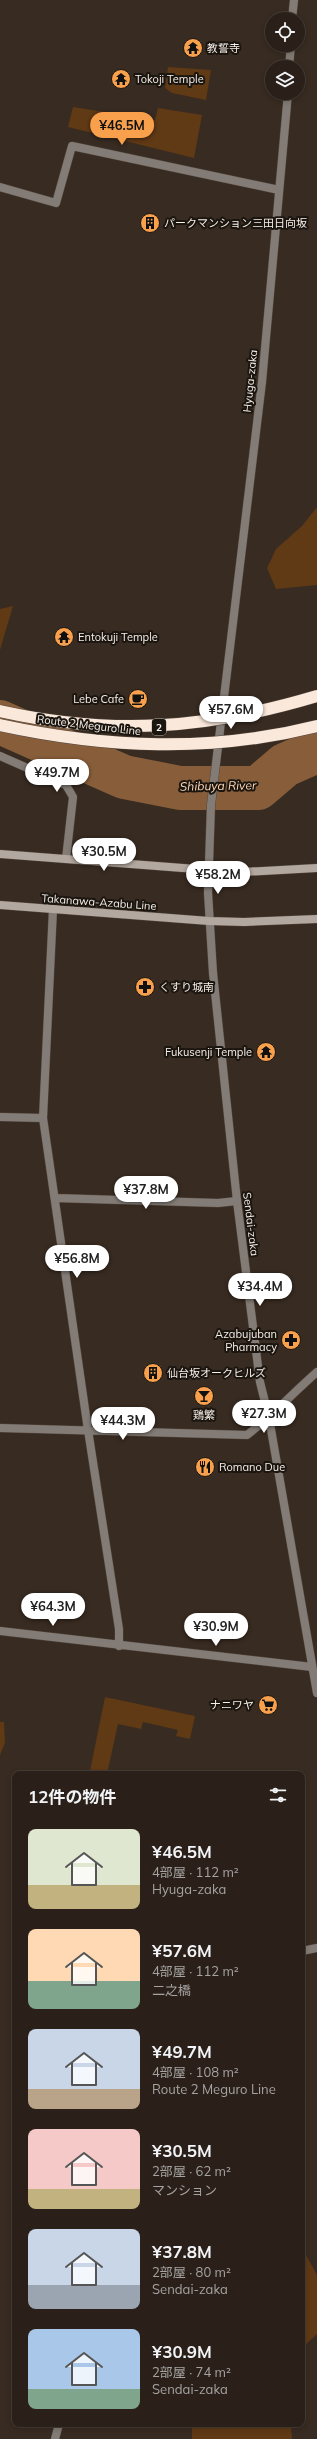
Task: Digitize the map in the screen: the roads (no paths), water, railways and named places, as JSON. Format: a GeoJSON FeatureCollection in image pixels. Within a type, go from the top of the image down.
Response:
{"type":"FeatureCollection","features":[{"type":"Feature","properties":{"kind":"highway","name":"Route 2 Meguro Line"},"geometry":{"type":"LineString","coordinates":[[0,711],[75,725],[118,728],[160,727],[252,713],[317,696]]}},
{"type":"Feature","properties":{"kind":"highway","name":"Route 2 Meguro Line"},"geometry":{"type":"LineString","coordinates":[[0,725],[81,740],[134,745],[187,745],[244,740],[317,726]]}},
{"type":"Feature","properties":{"kind":"main road"},"geometry":{"type":"LineString","coordinates":[[0,854],[243,872],[317,868]]}},
{"type":"Feature","properties":{"kind":"main road","name":"Takanawa-Azabu Line"},"geometry":{"type":"LineString","coordinates":[[0,905],[209,921],[244,922],[317,919]]}},
{"type":"Feature","properties":{"kind":"street"},"geometry":{"type":"LineString","coordinates":[[293,12],[294,0]]}},
{"type":"Feature","properties":{"kind":"street","name":"Hyuga-zaka"},"geometry":{"type":"LineString","coordinates":[[210,823],[262,382],[287,100]]}},
{"type":"Feature","properties":{"kind":"street"},"geometry":{"type":"LineString","coordinates":[[0,187],[56,203],[72,146],[279,190]]}},
{"type":"Feature","properties":{"kind":"street"},"geometry":{"type":"LineString","coordinates":[[0,756],[66,786],[73,797],[66,859]]}},
{"type":"Feature","properties":{"kind":"street","name":"Sendai-zaka"},"geometry":{"type":"LineString","coordinates":[[210,823],[209,921],[236,1201],[260,1382],[269,1418],[317,1693]]}},
{"type":"Feature","properties":{"kind":"street"},"geometry":{"type":"LineString","coordinates":[[52,909],[43,1118],[88,1430],[119,1629],[119,1646]]}},
{"type":"Feature","properties":{"kind":"street"},"geometry":{"type":"LineString","coordinates":[[0,1117],[43,1118]]}},
{"type":"Feature","properties":{"kind":"street"},"geometry":{"type":"LineString","coordinates":[[55,1198],[218,1203],[236,1201]]}},
{"type":"Feature","properties":{"kind":"street"},"geometry":{"type":"LineString","coordinates":[[0,1428],[247,1435],[269,1418],[284,1400],[317,1372]]}},
{"type":"Feature","properties":{"kind":"street"},"geometry":{"type":"LineString","coordinates":[[0,1631],[119,1646],[312,1667]]}},
{"type":"Feature","properties":{"kind":"street"},"geometry":{"type":"LineString","coordinates":[[305,1950],[317,1948]]}},
{"type":"Feature","properties":{"kind":"street"},"geometry":{"type":"LineString","coordinates":[[55,2439],[58,2427]]}},
{"type":"Feature","properties":{"kind":"waterway","name":"Shibuya River"},"geometry":{"type":"LineString","coordinates":[[0,722],[124,777],[180,788],[258,788],[285,765],[317,751]]}},
{"type":"Feature","properties":{"kind":"place","name":"教誓寺"},"geometry":{"type":"Point","coordinates":[193,48]}},
{"type":"Feature","properties":{"kind":"place","name":"Tokoji Temple"},"geometry":{"type":"Point","coordinates":[121,79]}},
{"type":"Feature","properties":{"kind":"place","name":"パークマンション三田日向坂"},"geometry":{"type":"Point","coordinates":[150,223]}},
{"type":"Feature","properties":{"kind":"place","name":"Entokuji Temple"},"geometry":{"type":"Point","coordinates":[64,637]}},
{"type":"Feature","properties":{"kind":"place","name":"Lebe Cafe"},"geometry":{"type":"Point","coordinates":[138,699]}},
{"type":"Feature","properties":{"kind":"place","name":"くすり城南"},"geometry":{"type":"Point","coordinates":[145,987]}},
{"type":"Feature","properties":{"kind":"place","name":"Fukusenji Temple"},"geometry":{"type":"Point","coordinates":[266,1052]}},
{"type":"Feature","properties":{"kind":"place","name":"Azabujuban Pharmacy"},"geometry":{"type":"Point","coordinates":[291,1340]}},
{"type":"Feature","properties":{"kind":"place","name":"仙台坂オークヒルズ"},"geometry":{"type":"Point","coordinates":[153,1373]}},
{"type":"Feature","properties":{"kind":"place","name":"鶏繁"},"geometry":{"type":"Point","coordinates":[204,1396]}},
{"type":"Feature","properties":{"kind":"place","name":"Romano Due"},"geometry":{"type":"Point","coordinates":[205,1467]}},
{"type":"Feature","properties":{"kind":"place","name":"ナニワヤ"},"geometry":{"type":"Point","coordinates":[268,1705]}}]}
